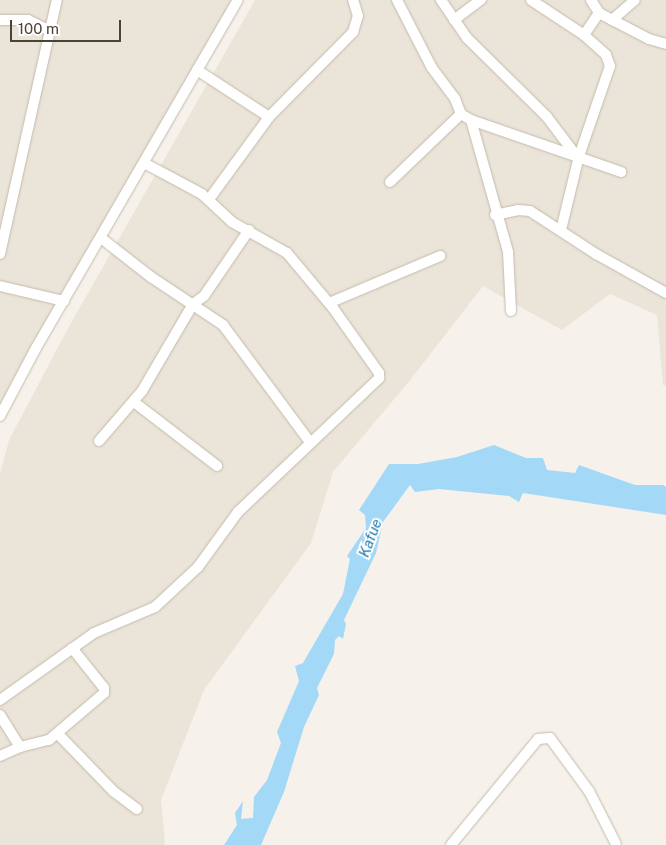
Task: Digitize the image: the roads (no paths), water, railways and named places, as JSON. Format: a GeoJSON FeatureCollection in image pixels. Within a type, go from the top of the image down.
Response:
{"type":"FeatureCollection","features":[{"type":"Feature","properties":{"kind":"street"},"geometry":{"type":"LineString","coordinates":[[0,254],[57,0]]}},
{"type":"Feature","properties":{"kind":"street"},"geometry":{"type":"LineString","coordinates":[[0,416],[100,238],[238,0]]}},
{"type":"Feature","properties":{"kind":"street"},"geometry":{"type":"LineString","coordinates":[[210,198],[269,118],[353,32],[358,16],[353,0]]}},
{"type":"Feature","properties":{"kind":"street"},"geometry":{"type":"LineString","coordinates":[[397,0],[432,68],[455,99],[461,114],[471,120],[577,155],[621,172]]}},
{"type":"Feature","properties":{"kind":"street"},"geometry":{"type":"LineString","coordinates":[[440,0],[478,50],[547,117],[577,155]]}},
{"type":"Feature","properties":{"kind":"street"},"geometry":{"type":"LineString","coordinates":[[454,20],[481,0]]}},
{"type":"Feature","properties":{"kind":"street"},"geometry":{"type":"LineString","coordinates":[[531,0],[584,35],[606,55],[610,66],[577,155],[561,230]]}},
{"type":"Feature","properties":{"kind":"street"},"geometry":{"type":"LineString","coordinates":[[591,0],[599,14],[649,40],[666,44]]}},
{"type":"Feature","properties":{"kind":"street"},"geometry":{"type":"LineString","coordinates":[[612,20],[635,0]]}},
{"type":"Feature","properties":{"kind":"street"},"geometry":{"type":"LineString","coordinates":[[584,35],[599,14]]}},
{"type":"Feature","properties":{"kind":"street"},"geometry":{"type":"LineString","coordinates":[[0,20],[28,20],[51,31]]}},
{"type":"Feature","properties":{"kind":"street"},"geometry":{"type":"LineString","coordinates":[[197,70],[269,118]]}},
{"type":"Feature","properties":{"kind":"street"},"geometry":{"type":"LineString","coordinates":[[390,182],[461,114]]}},
{"type":"Feature","properties":{"kind":"street"},"geometry":{"type":"LineString","coordinates":[[471,120],[495,215],[508,252],[510,311]]}},
{"type":"Feature","properties":{"kind":"street"},"geometry":{"type":"LineString","coordinates":[[0,700],[100,629],[155,607],[198,567],[238,512],[380,375],[329,303],[294,259],[224,216],[210,198],[144,163]]}},
{"type":"Feature","properties":{"kind":"street"},"geometry":{"type":"LineString","coordinates":[[495,215],[526,209],[596,254],[666,293]]}},
{"type":"Feature","properties":{"kind":"street"},"geometry":{"type":"LineString","coordinates":[[99,441],[134,402],[165,355],[193,304],[204,296],[249,230]]}},
{"type":"Feature","properties":{"kind":"street"},"geometry":{"type":"LineString","coordinates":[[100,238],[228,331],[310,442]]}},
{"type":"Feature","properties":{"kind":"street"},"geometry":{"type":"LineString","coordinates":[[329,303],[440,256]]}},
{"type":"Feature","properties":{"kind":"street"},"geometry":{"type":"LineString","coordinates":[[0,286],[64,301]]}},
{"type":"Feature","properties":{"kind":"street"},"geometry":{"type":"LineString","coordinates":[[134,402],[217,466]]}},
{"type":"Feature","properties":{"kind":"street"},"geometry":{"type":"LineString","coordinates":[[0,756],[20,747],[40,743],[58,734],[104,691],[72,648]]}},
{"type":"Feature","properties":{"kind":"street"},"geometry":{"type":"LineString","coordinates":[[0,715],[20,747]]}},
{"type":"Feature","properties":{"kind":"street"},"geometry":{"type":"LineString","coordinates":[[58,734],[113,791],[137,809]]}},
{"type":"Feature","properties":{"kind":"street"},"geometry":{"type":"LineString","coordinates":[[451,845],[538,739],[550,738],[589,791],[616,844]]}},
{"type":"Feature","properties":{"kind":"water","name":"Kafue"},"geometry":{"type":"Polygon","coordinates":[[[494,445],[526,458],[543,458],[547,470],[575,473],[579,465],[635,485],[663,485],[666,487],[666,515],[523,493],[519,502],[509,496],[439,489],[415,492],[410,485],[383,522],[376,553],[344,620],[346,624],[343,639],[339,636],[335,640],[334,654],[317,688],[319,695],[304,727],[284,792],[261,845],[224,845],[237,825],[235,813],[243,801],[241,819],[253,818],[254,797],[267,780],[281,743],[277,732],[299,681],[295,666],[303,663],[343,594],[350,559],[347,556],[366,528],[365,515],[359,510],[389,464],[418,464],[457,457],[494,445]]]}}]}
